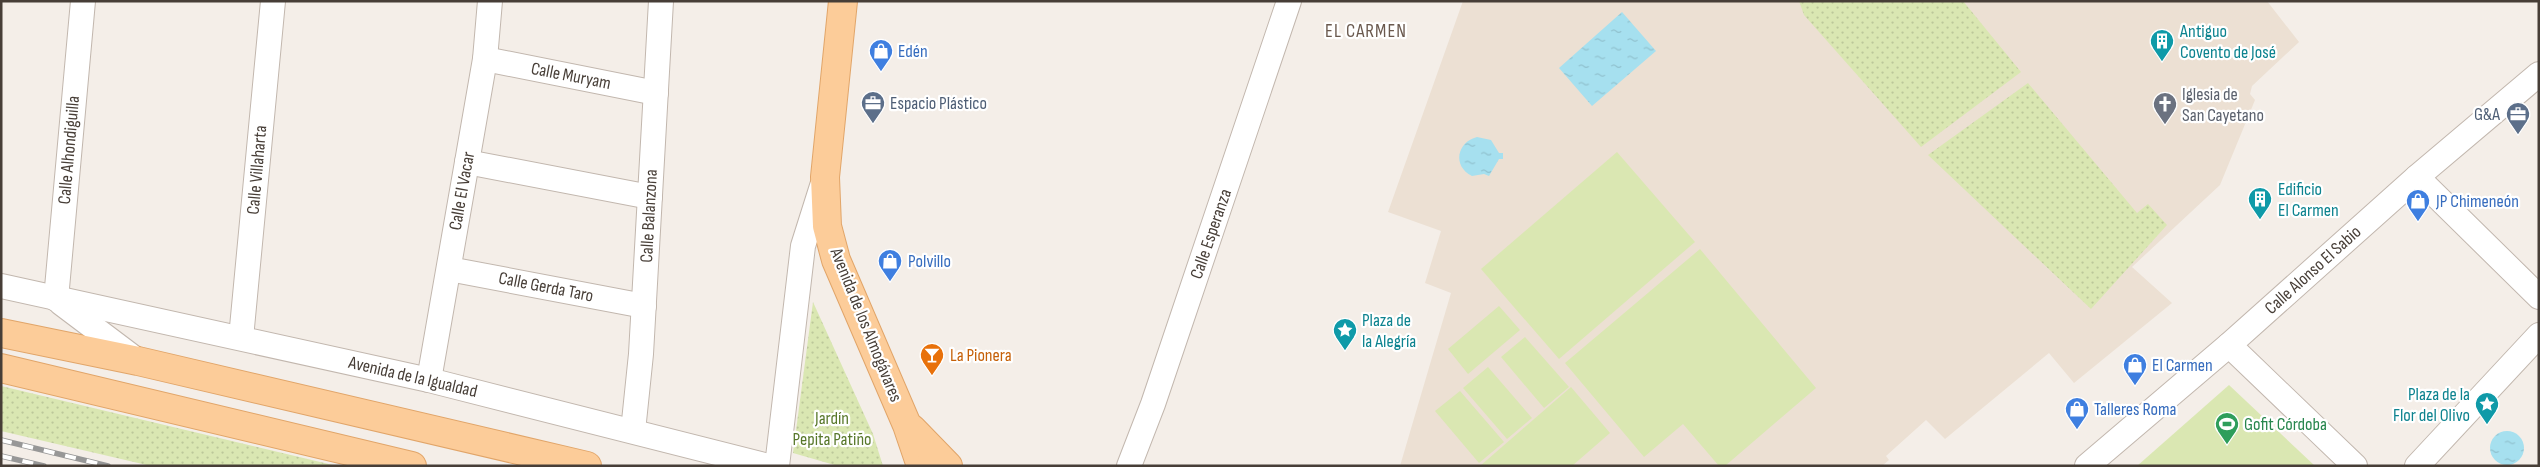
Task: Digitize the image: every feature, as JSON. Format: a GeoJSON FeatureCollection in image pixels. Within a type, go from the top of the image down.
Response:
{"type":"FeatureCollection","features":[{"type":"Feature","properties":{"kind":"main road","name":"Avenida de los Almogávares"},"geometry":{"type":"LineString","coordinates":[[843,1],[825,177],[827,226],[836,260],[907,424],[921,466]]}},
{"type":"Feature","properties":{"kind":"main road","name":"Avenida de la Igualdad"},"geometry":{"type":"LineString","coordinates":[[1,333],[138,361],[587,466]]}},
{"type":"Feature","properties":{"kind":"main road"},"geometry":{"type":"LineString","coordinates":[[1,368],[412,466]]}},
{"type":"Feature","properties":{"kind":"main road"},"geometry":{"type":"LineString","coordinates":[[907,424],[948,466]]}},
{"type":"Feature","properties":{"kind":"street","name":"Calle Alhondiguilla"},"geometry":{"type":"LineString","coordinates":[[56,299],[83,1]]}},
{"type":"Feature","properties":{"kind":"street","name":"Calle Villaharta"},"geometry":{"type":"LineString","coordinates":[[241,338],[273,1]]}},
{"type":"Feature","properties":{"kind":"street","name":"Calle El Vacar"},"geometry":{"type":"LineString","coordinates":[[429,380],[486,59],[490,1]]}},
{"type":"Feature","properties":{"kind":"street","name":"Calle Esperanza"},"geometry":{"type":"LineString","coordinates":[[1129,466],[1154,404],[1289,1]]}},
{"type":"Feature","properties":{"kind":"street","name":"Calle Balanzona"},"geometry":{"type":"LineString","coordinates":[[633,430],[644,306],[661,4]]}},
{"type":"Feature","properties":{"kind":"street","name":"Calle Muryam"},"geometry":{"type":"LineString","coordinates":[[486,59],[656,93]]}},
{"type":"Feature","properties":{"kind":"street","name":"Calle Alonso El Sabio"},"geometry":{"type":"LineString","coordinates":[[2087,466],[2229,345],[2417,177],[2539,74]]}},
{"type":"Feature","properties":{"kind":"street"},"geometry":{"type":"LineString","coordinates":[[468,162],[650,197]]}},
{"type":"Feature","properties":{"kind":"street"},"geometry":{"type":"LineString","coordinates":[[777,466],[803,246],[825,177]]}},
{"type":"Feature","properties":{"kind":"street"},"geometry":{"type":"LineString","coordinates":[[2417,177],[2539,297]]}},
{"type":"Feature","properties":{"kind":"street","name":"Calle Gerda Taro"},"geometry":{"type":"LineString","coordinates":[[449,269],[644,306]]}},
{"type":"Feature","properties":{"kind":"street","name":"Avenida de la Igualdad"},"geometry":{"type":"LineString","coordinates":[[1,286],[429,380],[633,430],[768,466]]}},
{"type":"Feature","properties":{"kind":"street","name":"Avenida de la Igualdad"},"geometry":{"type":"LineString","coordinates":[[56,299],[138,361]]}},
{"type":"Feature","properties":{"kind":"street"},"geometry":{"type":"LineString","coordinates":[[2417,466],[2539,335]]}},
{"type":"Feature","properties":{"kind":"street"},"geometry":{"type":"LineString","coordinates":[[2229,345],[2355,466]]}},
{"type":"Feature","properties":{"kind":"shaded area"},"geometry":{"type":"Polygon","coordinates":[[[1463,1],[2267,1],[2299,42],[2252,86],[2250,94],[2255,100],[2220,185],[2132,267],[2172,303],[2074,383],[2049,353],[1945,439],[1926,420],[1886,456],[1889,460],[1882,466],[1400,466],[1451,293],[1425,283],[1441,231],[1388,212],[1463,1]]]}},
{"type":"Feature","properties":{"kind":"green space"},"geometry":{"type":"Polygon","coordinates":[[[1799,1],[1963,1],[2021,72],[1921,147],[1804,15],[1799,1]]]}},
{"type":"Feature","properties":{"kind":"green space"},"geometry":{"type":"Polygon","coordinates":[[[2028,83],[2137,213],[2148,204],[2167,225],[2091,309],[1928,155],[2028,83]]]}},
{"type":"Feature","properties":{"kind":"green space"},"geometry":{"type":"Polygon","coordinates":[[[1617,152],[1695,242],[1559,359],[1481,269],[1617,152]]]}},
{"type":"Feature","properties":{"kind":"green space"},"geometry":{"type":"Polygon","coordinates":[[[1700,249],[1816,388],[1725,466],[1719,466],[1683,424],[1644,457],[1565,363],[1700,249]]]}},
{"type":"Feature","properties":{"kind":"green space","name":"Jardín Pepita Patiño"},"geometry":{"type":"Polygon","coordinates":[[[813,302],[873,434],[883,466],[838,466],[793,453],[813,302]]]}},
{"type":"Feature","properties":{"kind":"green space"},"geometry":{"type":"Polygon","coordinates":[[[1499,306],[1520,330],[1468,374],[1448,349],[1499,306]]]}},
{"type":"Feature","properties":{"kind":"green space"},"geometry":{"type":"Polygon","coordinates":[[[1525,337],[1569,387],[1544,408],[1501,357],[1525,337]]]}},
{"type":"Feature","properties":{"kind":"green space"},"geometry":{"type":"Polygon","coordinates":[[[1488,367],[1532,418],[1507,439],[1463,388],[1488,367]]]}},
{"type":"Feature","properties":{"kind":"green space","name":"Gofit Córdoba"},"geometry":{"type":"Polygon","coordinates":[[[2229,385],[2315,466],[2137,466],[2229,385]]]}},
{"type":"Feature","properties":{"kind":"green space"},"geometry":{"type":"Polygon","coordinates":[[[1,386],[337,466],[151,466],[1,431],[1,386]]]}},
{"type":"Feature","properties":{"kind":"green space"},"geometry":{"type":"Polygon","coordinates":[[[1571,387],[1610,433],[1572,466],[1480,466],[1571,387]]]}},
{"type":"Feature","properties":{"kind":"green space"},"geometry":{"type":"Polygon","coordinates":[[[1460,391],[1504,442],[1479,463],[1435,411],[1460,391]]]}},
{"type":"Feature","properties":{"kind":"water"},"geometry":{"type":"Polygon","coordinates":[[[1622,12],[1656,51],[1592,106],[1559,68],[1622,12]]]}},
{"type":"Feature","properties":{"kind":"water"},"geometry":{"type":"Polygon","coordinates":[[[1477,137],[1491,140],[1499,153],[1503,153],[1503,159],[1499,159],[1489,176],[1484,174],[1472,176],[1466,172],[1460,161],[1461,149],[1470,140],[1477,137]]]}},
{"type":"Feature","properties":{"kind":"water"},"geometry":{"type":"Polygon","coordinates":[[[2507,431],[2519,436],[2524,448],[2519,460],[2507,465],[2495,460],[2490,448],[2495,436],[2507,431]]]}},
{"type":"Feature","properties":{"kind":"railway"},"geometry":{"type":"LineString","coordinates":[[1,440],[108,466]]}},
{"type":"Feature","properties":{"kind":"railway"},"geometry":{"type":"LineString","coordinates":[[1,456],[44,466]]}},
{"type":"Feature","properties":{"kind":"place","name":"Antiguo Covento de José"},"geometry":{"type":"Point","coordinates":[2162,62]}},
{"type":"Feature","properties":{"kind":"place","name":"Edén"},"geometry":{"type":"Point","coordinates":[881,72]}},
{"type":"Feature","properties":{"kind":"place","name":"Espacio Plástico"},"geometry":{"type":"Point","coordinates":[873,124]}},
{"type":"Feature","properties":{"kind":"place","name":"Iglesia de San Cayetano"},"geometry":{"type":"Point","coordinates":[2165,125]}},
{"type":"Feature","properties":{"kind":"place","name":"G&A"},"geometry":{"type":"Point","coordinates":[2518,135]}},
{"type":"Feature","properties":{"kind":"place","name":"Edificio El Carmen"},"geometry":{"type":"Point","coordinates":[2260,220]}},
{"type":"Feature","properties":{"kind":"place","name":"JP Chimeneón"},"geometry":{"type":"Point","coordinates":[2418,222]}},
{"type":"Feature","properties":{"kind":"place","name":"Polvillo"},"geometry":{"type":"Point","coordinates":[890,282]}},
{"type":"Feature","properties":{"kind":"place","name":"Plaza de la Alegría"},"geometry":{"type":"Point","coordinates":[1345,351]}},
{"type":"Feature","properties":{"kind":"place","name":"La Pionera"},"geometry":{"type":"Point","coordinates":[932,376]}},
{"type":"Feature","properties":{"kind":"place","name":"El Carmen"},"geometry":{"type":"Point","coordinates":[2135,386]}},
{"type":"Feature","properties":{"kind":"place","name":"Plaza de la Flor del Olivo"},"geometry":{"type":"Point","coordinates":[2487,425]}},
{"type":"Feature","properties":{"kind":"place","name":"Talleres Roma"},"geometry":{"type":"Point","coordinates":[2077,430]}},
{"type":"Feature","properties":{"kind":"place","name":"Gofit Córdoba"},"geometry":{"type":"Point","coordinates":[2227,445]}},
{"type":"Feature","properties":{"kind":"district","name":"EL CARMEN"},"geometry":{"type":"Point","coordinates":[1366,31]}}]}
